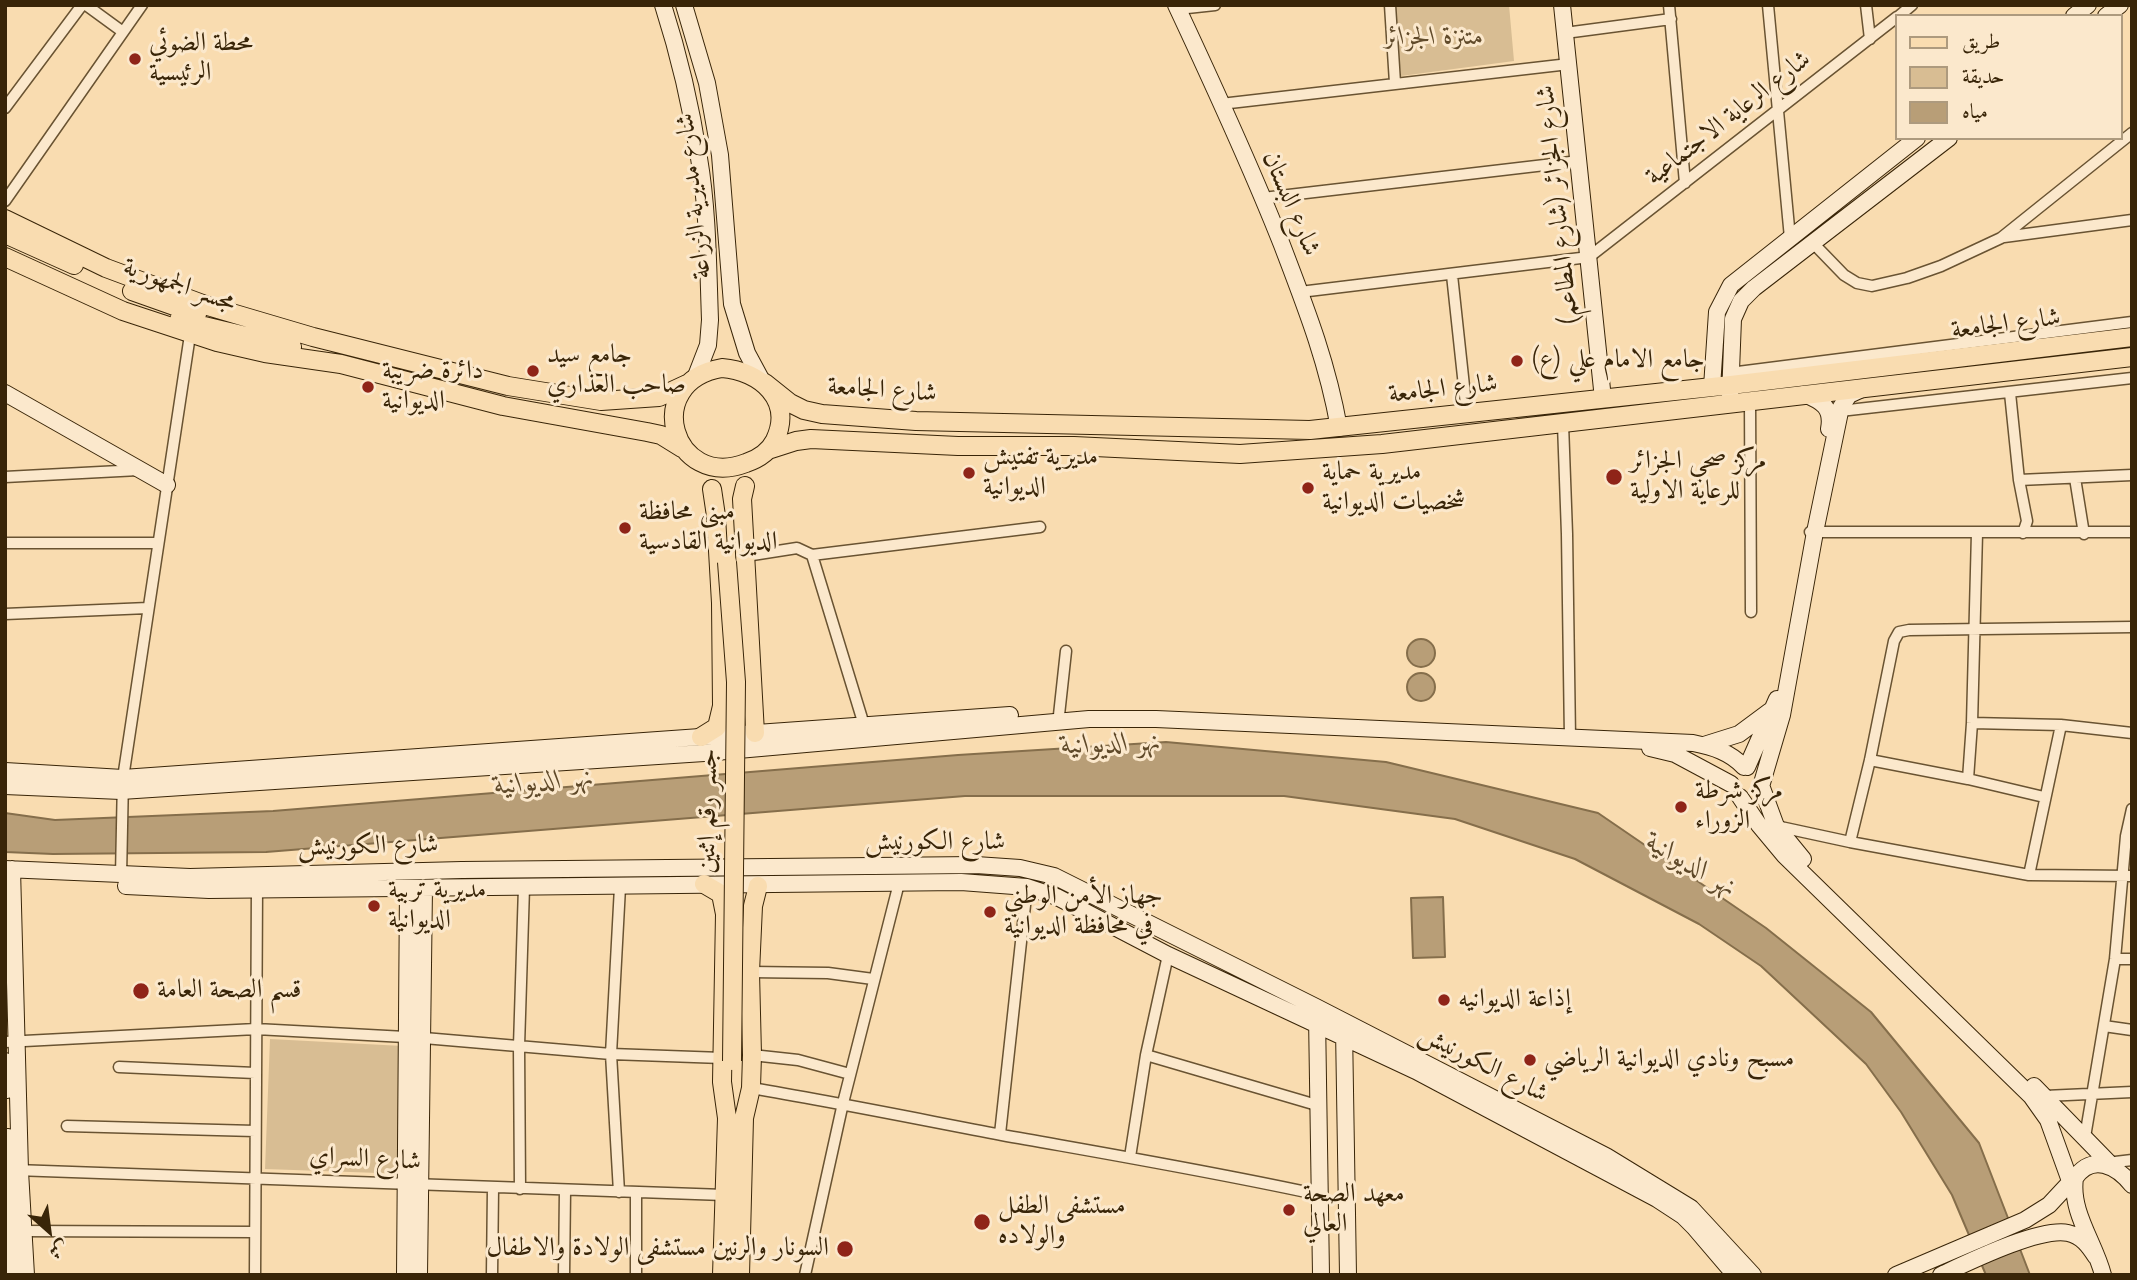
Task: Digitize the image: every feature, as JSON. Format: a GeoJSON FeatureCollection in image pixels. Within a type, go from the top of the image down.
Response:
{"type":"FeatureCollection","features":[{"type":"Feature","properties":{"kind":"main road","name":"شارع مديرية الزراعة"},"geometry":{"type":"LineString","coordinates":[[663,5],[681,70],[700,160],[710,320],[708,345],[691,380]]}},
{"type":"Feature","properties":{"kind":"main road","name":"شارع مديرية الزراعة"},"geometry":{"type":"LineString","coordinates":[[684,5],[707,83],[720,155],[732,304],[747,353],[763,381]]}},
{"type":"Feature","properties":{"kind":"main road","name":"شارع الجزائر (شارع المطاعم)"},"geometry":{"type":"LineString","coordinates":[[1562,5],[1603,400]]}},
{"type":"Feature","properties":{"kind":"main road","name":"شارع البستان"},"geometry":{"type":"LineString","coordinates":[[1177,7],[1263,198],[1300,292],[1324,358],[1339,428]]}},
{"type":"Feature","properties":{"kind":"main road"},"geometry":{"type":"LineString","coordinates":[[1712,387],[1717,312],[1723,298],[1737,280],[1914,140]]}},
{"type":"Feature","properties":{"kind":"main road"},"geometry":{"type":"LineString","coordinates":[[1730,387],[1733,318],[1741,301],[1945,140]]}},
{"type":"Feature","properties":{"kind":"main road"},"geometry":{"type":"LineString","coordinates":[[5,219],[139,282],[208,306],[328,341],[508,386],[601,401],[659,397],[722,368],[749,372],[763,381],[776,399],[780,415],[779,430],[739,496],[735,520],[755,741]]}},
{"type":"Feature","properties":{"kind":"main road"},"geometry":{"type":"LineString","coordinates":[[1812,220],[1819,239]]}},
{"type":"Feature","properties":{"kind":"main road","name":"مجسر الجمهورية"},"geometry":{"type":"LineString","coordinates":[[5,234],[165,304],[341,364]]}},
{"type":"Feature","properties":{"kind":"main road","name":"مجسر الجمهورية"},"geometry":{"type":"LineString","coordinates":[[5,244],[156,312],[251,333],[328,341]]}},
{"type":"Feature","properties":{"kind":"main road"},"geometry":{"type":"LineString","coordinates":[[5,257],[123,311],[190,335],[265,353],[341,364],[503,406],[661,435],[697,461],[721,508],[737,560]]}},
{"type":"Feature","properties":{"kind":"main road"},"geometry":{"type":"LineString","coordinates":[[1737,280],[1749,293]]}},
{"type":"Feature","properties":{"kind":"main road","name":"شارع الجامعة"},"geometry":{"type":"LineString","coordinates":[[766,452],[796,441],[824,439],[958,446],[1074,446],[1240,454],[1382,444],[1563,424],[1730,387],[1759,394],[2132,337]]}},
{"type":"Feature","properties":{"kind":"main road","name":"شارع الجامعة"},"geometry":{"type":"LineString","coordinates":[[763,381],[804,410],[822,414],[916,421],[1283,430],[1339,428],[1712,387],[1730,387],[1759,394],[1804,394],[2132,357]]}},
{"type":"Feature","properties":{"kind":"main road"},"geometry":{"type":"LineString","coordinates":[[682,448],[674,420],[680,396],[691,380]]}},
{"type":"Feature","properties":{"kind":"main road"},"geometry":{"type":"LineString","coordinates":[[1870,386],[1849,394],[1840,411],[1776,704],[1746,767],[1736,771],[1735,791],[1784,855],[2031,1096],[2048,1120],[2074,1183],[2086,1233],[2102,1269]]}},
{"type":"Feature","properties":{"kind":"main road"},"geometry":{"type":"LineString","coordinates":[[5,393],[167,485]]}},
{"type":"Feature","properties":{"kind":"main road"},"geometry":{"type":"LineString","coordinates":[[1610,739],[1675,754],[1750,798],[1762,785],[1782,715],[1830,422],[1830,413],[1823,403],[1804,394]]}},
{"type":"Feature","properties":{"kind":"main road"},"geometry":{"type":"LineString","coordinates":[[1381,423],[1382,444]]}},
{"type":"Feature","properties":{"kind":"main road"},"geometry":{"type":"LineString","coordinates":[[1283,430],[1283,452]]}},
{"type":"Feature","properties":{"kind":"main road"},"geometry":{"type":"LineString","coordinates":[[697,461],[729,468],[745,464],[766,452]]}},
{"type":"Feature","properties":{"kind":"main road"},"geometry":{"type":"LineString","coordinates":[[703,745],[717,727],[722,706],[721,603],[712,489]]}},
{"type":"Feature","properties":{"kind":"main road","name":"جسر رقم إثنين"},"geometry":{"type":"LineString","coordinates":[[737,560],[745,762],[737,1057]]}},
{"type":"Feature","properties":{"kind":"main road"},"geometry":{"type":"LineString","coordinates":[[1704,745],[1730,738],[1746,730],[1776,704]]}},
{"type":"Feature","properties":{"kind":"main road"},"geometry":{"type":"LineString","coordinates":[[755,741],[864,725],[1032,713],[1089,719]]}},
{"type":"Feature","properties":{"kind":"main road"},"geometry":{"type":"LineString","coordinates":[[5,786],[122,784],[1089,719],[1183,720],[1704,745],[1728,753],[1746,767],[1756,770],[1776,826],[1791,848],[2132,1185]]}},
{"type":"Feature","properties":{"kind":"main road"},"geometry":{"type":"LineString","coordinates":[[5,771],[122,784]]}},
{"type":"Feature","properties":{"kind":"main road"},"geometry":{"type":"LineString","coordinates":[[982,883],[986,866]]}},
{"type":"Feature","properties":{"kind":"main road","name":"شارع الكورنيش"},"geometry":{"type":"LineString","coordinates":[[276,881],[462,870],[986,866],[1020,868],[1054,876],[1210,952],[1316,1015]]}},
{"type":"Feature","properties":{"kind":"main road"},"geometry":{"type":"LineString","coordinates":[[461,887],[462,870]]}},
{"type":"Feature","properties":{"kind":"main road"},"geometry":{"type":"LineString","coordinates":[[9,873],[11,1170]]}},
{"type":"Feature","properties":{"kind":"main road","name":"شارع الكورنيش"},"geometry":{"type":"LineString","coordinates":[[9,873],[121,873],[416,888],[899,883],[982,883],[1027,887],[1045,892],[1202,971],[1344,1028],[1606,1156],[1691,1208],[1754,1275]]}},
{"type":"Feature","properties":{"kind":"main road","name":"شارع الكورنيش"},"geometry":{"type":"LineString","coordinates":[[9,873],[154,888],[256,881]]}},
{"type":"Feature","properties":{"kind":"main road"},"geometry":{"type":"LineString","coordinates":[[1045,892],[1054,876]]}},
{"type":"Feature","properties":{"kind":"main road"},"geometry":{"type":"LineString","coordinates":[[704,884],[721,894],[725,914],[737,1057],[735,1118],[740,1275]]}},
{"type":"Feature","properties":{"kind":"main road"},"geometry":{"type":"LineString","coordinates":[[722,1275],[724,1195],[735,1118],[751,1088],[737,1057],[750,972],[753,900],[758,886]]}},
{"type":"Feature","properties":{"kind":"main road"},"geometry":{"type":"LineString","coordinates":[[416,888],[405,1038],[419,1275]]}},
{"type":"Feature","properties":{"kind":"main road"},"geometry":{"type":"LineString","coordinates":[[405,1275],[424,1038],[416,888]]}},
{"type":"Feature","properties":{"kind":"main road"},"geometry":{"type":"LineString","coordinates":[[1202,971],[1210,952]]}},
{"type":"Feature","properties":{"kind":"main road"},"geometry":{"type":"LineString","coordinates":[[1316,1015],[1320,1106],[1321,1275]]}},
{"type":"Feature","properties":{"kind":"main road"},"geometry":{"type":"LineString","coordinates":[[1344,1028],[1348,1275]]}},
{"type":"Feature","properties":{"kind":"main road","name":"شارع الكورنيش"},"geometry":{"type":"LineString","coordinates":[[1344,1028],[1453,1090],[1657,1199],[1683,1216],[1735,1275]]}},
{"type":"Feature","properties":{"kind":"main road"},"geometry":{"type":"LineString","coordinates":[[5,1061],[13,1275]]}},
{"type":"Feature","properties":{"kind":"main road"},"geometry":{"type":"LineString","coordinates":[[2046,1207],[2057,1185],[2059,1168],[2048,1120]]}},
{"type":"Feature","properties":{"kind":"main road"},"geometry":{"type":"LineString","coordinates":[[1896,1275],[2025,1220],[2046,1207],[2092,1165],[2110,1165]]}},
{"type":"Feature","properties":{"kind":"main road"},"geometry":{"type":"LineString","coordinates":[[13,1231],[26,1275]]}},
{"type":"Feature","properties":{"kind":"main road"},"geometry":{"type":"LineString","coordinates":[[1946,1273],[2044,1233],[2071,1234],[2082,1239],[2102,1269]]}},
{"type":"Feature","properties":{"kind":"main road"},"geometry":{"type":"LineString","coordinates":[[1321,1237],[1347,1236]]}},
{"type":"Feature","properties":{"kind":"street"},"geometry":{"type":"LineString","coordinates":[[5,108],[84,5],[123,32]]}},
{"type":"Feature","properties":{"kind":"street"},"geometry":{"type":"LineString","coordinates":[[5,201],[142,5]]}},
{"type":"Feature","properties":{"kind":"street"},"geometry":{"type":"LineString","coordinates":[[1177,7],[1215,5]]}},
{"type":"Feature","properties":{"kind":"street"},"geometry":{"type":"LineString","coordinates":[[1390,5],[1395,83]]}},
{"type":"Feature","properties":{"kind":"street"},"geometry":{"type":"LineString","coordinates":[[1670,5],[1685,183]]}},
{"type":"Feature","properties":{"kind":"street"},"geometry":{"type":"LineString","coordinates":[[1768,5],[1790,238]]}},
{"type":"Feature","properties":{"kind":"street"},"geometry":{"type":"LineString","coordinates":[[1866,5],[1870,39]]}},
{"type":"Feature","properties":{"kind":"street","name":"شارع الرعاية الاجتماعية"},"geometry":{"type":"LineString","coordinates":[[1589,257],[1896,18]]}},
{"type":"Feature","properties":{"kind":"street"},"geometry":{"type":"LineString","coordinates":[[1565,33],[1671,19]]}},
{"type":"Feature","properties":{"kind":"street"},"geometry":{"type":"LineString","coordinates":[[1222,104],[1569,64]]}},
{"type":"Feature","properties":{"kind":"street"},"geometry":{"type":"LineString","coordinates":[[1819,239],[1844,275],[1857,283],[1872,286],[1907,278],[1941,266],[2001,237],[2132,133]]}},
{"type":"Feature","properties":{"kind":"street"},"geometry":{"type":"LineString","coordinates":[[1263,198],[1579,161]]}},
{"type":"Feature","properties":{"kind":"street"},"geometry":{"type":"LineString","coordinates":[[2001,237],[2132,220]]}},
{"type":"Feature","properties":{"kind":"street"},"geometry":{"type":"LineString","coordinates":[[1300,292],[1589,257]]}},
{"type":"Feature","properties":{"kind":"street"},"geometry":{"type":"LineString","coordinates":[[1452,275],[1467,414]]}},
{"type":"Feature","properties":{"kind":"street"},"geometry":{"type":"LineString","coordinates":[[1730,387],[2132,322]]}},
{"type":"Feature","properties":{"kind":"street"},"geometry":{"type":"LineString","coordinates":[[121,873],[122,784],[190,335]]}},
{"type":"Feature","properties":{"kind":"street"},"geometry":{"type":"LineString","coordinates":[[1840,411],[2132,378]]}},
{"type":"Feature","properties":{"kind":"street"},"geometry":{"type":"LineString","coordinates":[[2010,393],[2019,480],[2027,521],[2023,533]]}},
{"type":"Feature","properties":{"kind":"street"},"geometry":{"type":"LineString","coordinates":[[1751,612],[1759,394]]}},
{"type":"Feature","properties":{"kind":"street"},"geometry":{"type":"LineString","coordinates":[[1563,424],[1570,738]]}},
{"type":"Feature","properties":{"kind":"street"},"geometry":{"type":"LineString","coordinates":[[5,477],[141,470]]}},
{"type":"Feature","properties":{"kind":"street"},"geometry":{"type":"LineString","coordinates":[[2019,480],[2132,475]]}},
{"type":"Feature","properties":{"kind":"street"},"geometry":{"type":"LineString","coordinates":[[2075,478],[2084,534]]}},
{"type":"Feature","properties":{"kind":"street"},"geometry":{"type":"LineString","coordinates":[[812,555],[1041,527]]}},
{"type":"Feature","properties":{"kind":"street"},"geometry":{"type":"LineString","coordinates":[[1812,532],[2132,532]]}},
{"type":"Feature","properties":{"kind":"street"},"geometry":{"type":"LineString","coordinates":[[1968,779],[1977,533]]}},
{"type":"Feature","properties":{"kind":"street"},"geometry":{"type":"LineString","coordinates":[[5,543],[158,543]]}},
{"type":"Feature","properties":{"kind":"street"},"geometry":{"type":"LineString","coordinates":[[737,560],[797,548],[812,555],[864,725]]}},
{"type":"Feature","properties":{"kind":"street"},"geometry":{"type":"LineString","coordinates":[[5,614],[148,608]]}},
{"type":"Feature","properties":{"kind":"street"},"geometry":{"type":"LineString","coordinates":[[1850,842],[1894,640],[1899,632],[2132,627]]}},
{"type":"Feature","properties":{"kind":"street"},"geometry":{"type":"LineString","coordinates":[[1059,715],[1066,651]]}},
{"type":"Feature","properties":{"kind":"street"},"geometry":{"type":"LineString","coordinates":[[1972,723],[2061,726],[2132,733]]}},
{"type":"Feature","properties":{"kind":"street"},"geometry":{"type":"LineString","coordinates":[[2029,875],[2061,726]]}},
{"type":"Feature","properties":{"kind":"street"},"geometry":{"type":"LineString","coordinates":[[1870,760],[2044,797]]}},
{"type":"Feature","properties":{"kind":"street"},"geometry":{"type":"LineString","coordinates":[[2085,1137],[2128,876],[2126,836],[2132,809]]}},
{"type":"Feature","properties":{"kind":"street"},"geometry":{"type":"LineString","coordinates":[[1776,826],[2029,875],[2128,876]]}},
{"type":"Feature","properties":{"kind":"street"},"geometry":{"type":"LineString","coordinates":[[255,1275],[256,881]]}},
{"type":"Feature","properties":{"kind":"street"},"geometry":{"type":"LineString","coordinates":[[805,1275],[843,1103],[899,883]]}},
{"type":"Feature","properties":{"kind":"street"},"geometry":{"type":"LineString","coordinates":[[520,1189],[519,1046],[524,887]]}},
{"type":"Feature","properties":{"kind":"street"},"geometry":{"type":"LineString","coordinates":[[619,1192],[611,1054],[620,887]]}},
{"type":"Feature","properties":{"kind":"street"},"geometry":{"type":"LineString","coordinates":[[1000,1134],[1027,887]]}},
{"type":"Feature","properties":{"kind":"street"},"geometry":{"type":"LineString","coordinates":[[1130,1157],[1146,1055],[1168,955]]}},
{"type":"Feature","properties":{"kind":"street"},"geometry":{"type":"LineString","coordinates":[[2115,959],[2132,959]]}},
{"type":"Feature","properties":{"kind":"street"},"geometry":{"type":"LineString","coordinates":[[750,972],[828,973],[873,979]]}},
{"type":"Feature","properties":{"kind":"street"},"geometry":{"type":"LineString","coordinates":[[2104,1026],[2132,1030]]}},
{"type":"Feature","properties":{"kind":"street"},"geometry":{"type":"LineString","coordinates":[[11,1042],[256,1029],[424,1038],[611,1054],[798,1060],[850,1074]]}},
{"type":"Feature","properties":{"kind":"street"},"geometry":{"type":"LineString","coordinates":[[1146,1055],[1320,1106]]}},
{"type":"Feature","properties":{"kind":"street"},"geometry":{"type":"LineString","coordinates":[[119,1067],[256,1073]]}},
{"type":"Feature","properties":{"kind":"street"},"geometry":{"type":"LineString","coordinates":[[751,1088],[1223,1173],[1320,1195]]}},
{"type":"Feature","properties":{"kind":"street"},"geometry":{"type":"LineString","coordinates":[[2045,1097],[2132,1092]]}},
{"type":"Feature","properties":{"kind":"street"},"geometry":{"type":"LineString","coordinates":[[67,1126],[255,1131]]}},
{"type":"Feature","properties":{"kind":"street"},"geometry":{"type":"LineString","coordinates":[[2110,1165],[2132,1160]]}},
{"type":"Feature","properties":{"kind":"street","name":"شارع السراي"},"geometry":{"type":"LineString","coordinates":[[11,1170],[724,1195]]}},
{"type":"Feature","properties":{"kind":"street"},"geometry":{"type":"LineString","coordinates":[[492,1275],[493,1188]]}},
{"type":"Feature","properties":{"kind":"street"},"geometry":{"type":"LineString","coordinates":[[564,1275],[565,1191]]}},
{"type":"Feature","properties":{"kind":"street"},"geometry":{"type":"LineString","coordinates":[[636,1193],[636,1275]]}},
{"type":"Feature","properties":{"kind":"street"},"geometry":{"type":"LineString","coordinates":[[13,1231],[255,1232]]}},
{"type":"Feature","properties":{"kind":"green space","name":"متنزة الجزائر"},"geometry":{"type":"Polygon","coordinates":[[[1394,5],[1509,5],[1514,61],[1401,76],[1394,5]]]}},
{"type":"Feature","properties":{"kind":"green space"},"geometry":{"type":"Polygon","coordinates":[[[270,1039],[403,1046],[407,1174],[265,1169],[270,1039]]]}},
{"type":"Feature","properties":{"kind":"water"},"geometry":{"type":"Polygon","coordinates":[[[1421,639],[1431,643],[1435,653],[1431,663],[1421,667],[1411,663],[1407,653],[1411,643],[1421,639]]]}},
{"type":"Feature","properties":{"kind":"water"},"geometry":{"type":"Polygon","coordinates":[[[1421,673],[1431,677],[1435,687],[1431,697],[1421,701],[1411,697],[1407,687],[1411,677],[1421,673]]]}},
{"type":"Feature","properties":{"kind":"water","name":"نهر الديوانية"},"geometry":{"type":"Polygon","coordinates":[[[1166,742],[1386,762],[1598,813],[1766,928],[1871,1012],[1979,1143],[2030,1275],[1986,1275],[1952,1195],[1901,1112],[1866,1064],[1761,966],[1699,924],[1575,859],[1455,819],[1284,796],[965,796],[266,852],[5,852],[5,813],[55,820],[273,811],[958,755],[1166,742]]]}},
{"type":"Feature","properties":{"kind":"water"},"geometry":{"type":"Polygon","coordinates":[[[1443,897],[1445,957],[1413,958],[1411,898],[1443,897]]]}},
{"type":"Feature","properties":{"kind":"place","name":"محطة الضوئي الرئيسية"},"geometry":{"type":"Point","coordinates":[135,59]}},
{"type":"Feature","properties":{"kind":"place","name":"جامع الامام علي (ع)"},"geometry":{"type":"Point","coordinates":[1517,361]}},
{"type":"Feature","properties":{"kind":"place","name":"جامع سيد صاحب العذاري"},"geometry":{"type":"Point","coordinates":[533,371]}},
{"type":"Feature","properties":{"kind":"place","name":"دائرة ضريبة الديوانية"},"geometry":{"type":"Point","coordinates":[368,387]}},
{"type":"Feature","properties":{"kind":"place","name":"مديرية تفتيش الديوانية"},"geometry":{"type":"Point","coordinates":[969,473]}},
{"type":"Feature","properties":{"kind":"place","name":"مركز صحي الجزائر للرعاية الاولية"},"geometry":{"type":"Point","coordinates":[1614,477]}},
{"type":"Feature","properties":{"kind":"place","name":"مديرية حماية شخصيات الديوانية"},"geometry":{"type":"Point","coordinates":[1308,488]}},
{"type":"Feature","properties":{"kind":"place","name":"مبنى محافظة الديوانية القادسية"},"geometry":{"type":"Point","coordinates":[625,528]}},
{"type":"Feature","properties":{"kind":"place","name":"مركز شرطة الزوراء"},"geometry":{"type":"Point","coordinates":[1681,807]}},
{"type":"Feature","properties":{"kind":"place","name":"مديرية تربية الديوانية"},"geometry":{"type":"Point","coordinates":[374,906]}},
{"type":"Feature","properties":{"kind":"place","name":"جهاز الأمن الوطني في محافظة الديوانية"},"geometry":{"type":"Point","coordinates":[990,912]}},
{"type":"Feature","properties":{"kind":"place","name":"قسم الصحة العامة"},"geometry":{"type":"Point","coordinates":[141,991]}},
{"type":"Feature","properties":{"kind":"place","name":"إذاعة الديوانيه"},"geometry":{"type":"Point","coordinates":[1444,1000]}},
{"type":"Feature","properties":{"kind":"place","name":"مسبح ونادي الديوانية الرياضي"},"geometry":{"type":"Point","coordinates":[1530,1060]}},
{"type":"Feature","properties":{"kind":"place","name":"معهد الصحة العالي"},"geometry":{"type":"Point","coordinates":[1289,1210]}},
{"type":"Feature","properties":{"kind":"place","name":"مستشفى الطفل والولاده"},"geometry":{"type":"Point","coordinates":[982,1222]}},
{"type":"Feature","properties":{"kind":"place","name":"السونار والرنين مستشفى الولادة والاطفال"},"geometry":{"type":"Point","coordinates":[845,1249]}}]}
